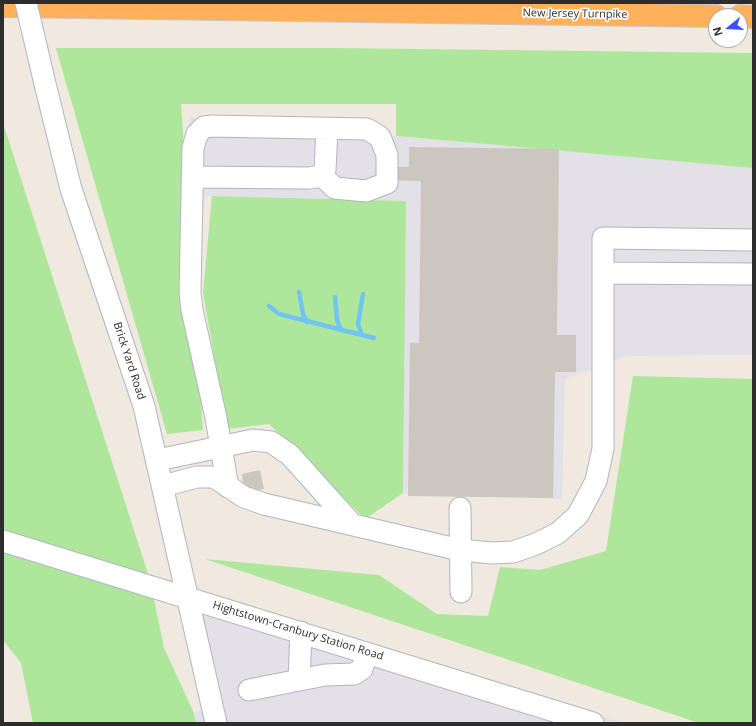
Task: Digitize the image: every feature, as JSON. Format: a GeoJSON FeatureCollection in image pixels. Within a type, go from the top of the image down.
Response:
{"type":"FeatureCollection","features":[{"type":"Feature","properties":{"kind":"highway","name":"New Jersey Turnpike"},"geometry":{"type":"LineString","coordinates":[[3,6],[708,16]]}},
{"type":"Feature","properties":{"kind":"street","name":"Brick Yard Road"},"geometry":{"type":"LineString","coordinates":[[26,3],[71,189],[135,376],[158,460],[216,723]]}},
{"type":"Feature","properties":{"kind":"street"},"geometry":{"type":"LineString","coordinates":[[228,487],[190,292],[193,148],[197,134],[204,127],[212,126],[367,129],[380,137],[387,155],[387,183],[366,191],[335,188],[322,176]]}},
{"type":"Feature","properties":{"kind":"street"},"geometry":{"type":"LineString","coordinates":[[322,176],[325,170],[327,129]]}},
{"type":"Feature","properties":{"kind":"street"},"geometry":{"type":"LineString","coordinates":[[192,177],[309,178],[322,176]]}},
{"type":"Feature","properties":{"kind":"street"},"geometry":{"type":"LineString","coordinates":[[163,486],[197,477],[214,477],[244,497],[264,504],[351,523],[460,550],[492,553],[513,552],[536,544],[558,532],[578,515],[596,482],[603,449],[603,238],[753,240]]}},
{"type":"Feature","properties":{"kind":"street"},"geometry":{"type":"LineString","coordinates":[[603,273],[753,274]]}},
{"type":"Feature","properties":{"kind":"street"},"geometry":{"type":"LineString","coordinates":[[158,460],[221,446],[263,440],[278,445],[305,470],[351,523]]}},
{"type":"Feature","properties":{"kind":"street"},"geometry":{"type":"LineString","coordinates":[[460,508],[461,592]]}},
{"type":"Feature","properties":{"kind":"street","name":"Hightstown-Cranbury Station Road"},"geometry":{"type":"LineString","coordinates":[[3,541],[367,652],[593,723]]}},
{"type":"Feature","properties":{"kind":"street"},"geometry":{"type":"LineString","coordinates":[[299,680],[301,632]]}},
{"type":"Feature","properties":{"kind":"street"},"geometry":{"type":"LineString","coordinates":[[249,690],[325,675],[354,674],[362,669],[367,652]]}},
{"type":"Feature","properties":{"kind":"shaded area"},"geometry":{"type":"Polygon","coordinates":[[[190,118],[753,168],[753,355],[626,356],[565,379],[562,499],[403,493],[406,201],[187,195],[190,118]]]}},
{"type":"Feature","properties":{"kind":"shaded area"},"geometry":{"type":"Polygon","coordinates":[[[188,590],[624,723],[196,723],[194,713],[216,706],[188,590]]]}},
{"type":"Feature","properties":{"kind":"green space"},"geometry":{"type":"Polygon","coordinates":[[[56,48],[334,48],[753,53],[753,168],[396,136],[396,104],[181,104],[203,430],[167,434],[56,48]]]}},
{"type":"Feature","properties":{"kind":"green space"},"geometry":{"type":"Polygon","coordinates":[[[3,123],[150,580],[164,648],[194,713],[196,723],[33,723],[21,663],[3,640],[3,123]]]}},
{"type":"Feature","properties":{"kind":"green space"},"geometry":{"type":"Polygon","coordinates":[[[212,196],[406,201],[403,493],[365,519],[269,424],[227,429],[203,293],[212,196]]]}},
{"type":"Feature","properties":{"kind":"green space"},"geometry":{"type":"Polygon","coordinates":[[[633,376],[753,379],[753,723],[699,723],[205,559],[379,575],[437,614],[488,616],[500,567],[540,570],[606,551],[633,376]]]}},
{"type":"Feature","properties":{"kind":"building"},"geometry":{"type":"Polygon","coordinates":[[[409,147],[559,149],[557,335],[576,335],[576,372],[555,372],[553,498],[408,496],[410,343],[419,343],[421,181],[381,180],[381,167],[409,167],[409,147]]]}},
{"type":"Feature","properties":{"kind":"building"},"geometry":{"type":"Polygon","coordinates":[[[260,470],[264,489],[253,491],[243,483],[242,474],[260,470]]]}},
{"type":"Feature","properties":{"kind":"waterway"},"geometry":{"type":"LineString","coordinates":[[299,292],[303,314],[307,322]]}},
{"type":"Feature","properties":{"kind":"waterway"},"geometry":{"type":"LineString","coordinates":[[362,335],[358,324],[363,294]]}},
{"type":"Feature","properties":{"kind":"waterway"},"geometry":{"type":"LineString","coordinates":[[335,297],[337,320],[341,330]]}},
{"type":"Feature","properties":{"kind":"waterway"},"geometry":{"type":"LineString","coordinates":[[269,306],[279,314],[374,338]]}}]}
